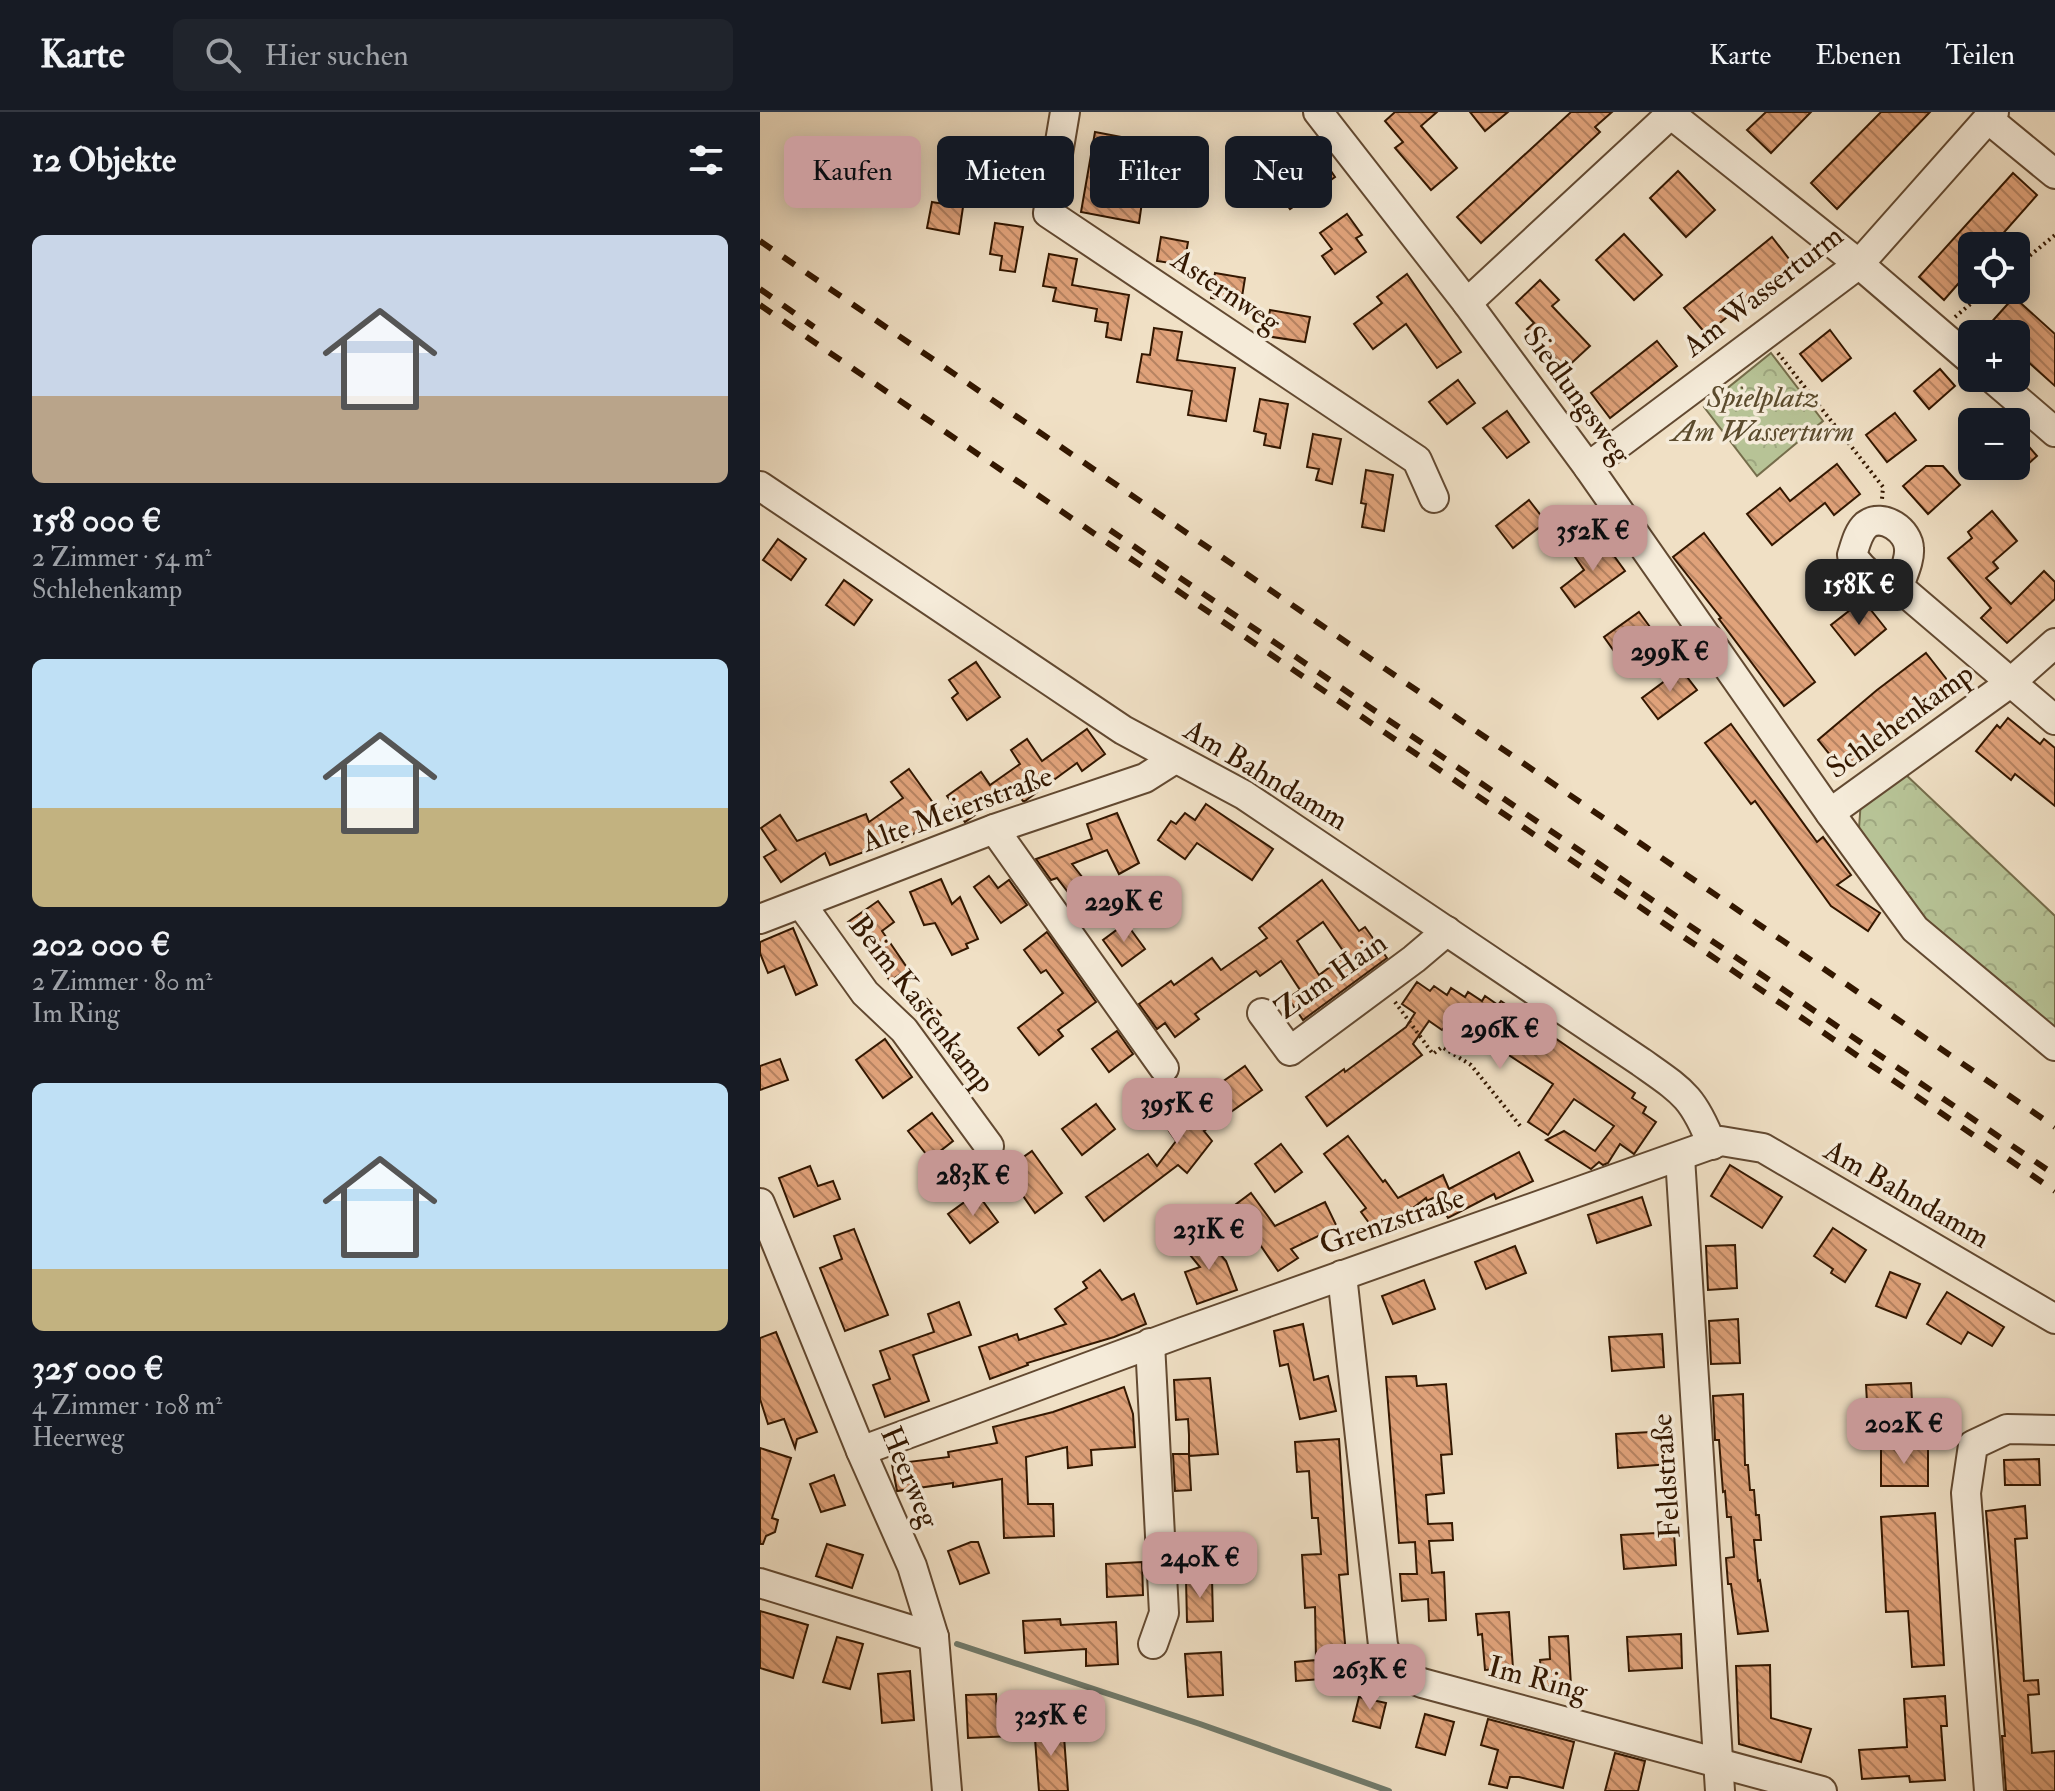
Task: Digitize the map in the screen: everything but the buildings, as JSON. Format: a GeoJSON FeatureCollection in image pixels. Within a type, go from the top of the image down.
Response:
{"type":"FeatureCollection","features":[{"type":"Feature","properties":{"kind":"street","name":"Asternweg"},"geometry":{"type":"LineString","coordinates":[[1065,112],[1048,213],[1417,460],[1434,498]]}},
{"type":"Feature","properties":{"kind":"street","name":"Siedlungsweg"},"geometry":{"type":"LineString","coordinates":[[1322,113],[1588,467],[1915,929],[2055,1046]]}},
{"type":"Feature","properties":{"kind":"street"},"geometry":{"type":"LineString","coordinates":[[1467,303],[1670,113],[1859,264],[1958,349]]}},
{"type":"Feature","properties":{"kind":"street"},"geometry":{"type":"LineString","coordinates":[[1991,115],[2055,174]]}},
{"type":"Feature","properties":{"kind":"street","name":"Am Wasserturm"},"geometry":{"type":"LineString","coordinates":[[1588,467],[1859,264],[1991,115]]}},
{"type":"Feature","properties":{"kind":"street"},"geometry":{"type":"LineString","coordinates":[[2008,392],[2055,432]]}},
{"type":"Feature","properties":{"kind":"street","name":"Am Bahndamm"},"geometry":{"type":"LineString","coordinates":[[760,486],[1123,730],[1244,795],[1684,1092],[1716,1143],[1763,1148],[2055,1319]]}},
{"type":"Feature","properties":{"kind":"street","name":"Schlehenkamp"},"geometry":{"type":"LineString","coordinates":[[1899,587],[2055,720]]}},
{"type":"Feature","properties":{"kind":"street","name":"Schlehenkamp"},"geometry":{"type":"LineString","coordinates":[[1830,813],[2010,683],[2055,643]]}},
{"type":"Feature","properties":{"kind":"street","name":"Alte Meierstraße"},"geometry":{"type":"LineString","coordinates":[[760,919],[994,829],[1145,778],[1175,759]]}},
{"type":"Feature","properties":{"kind":"street"},"geometry":{"type":"LineString","coordinates":[[994,829],[1164,1068]]}},
{"type":"Feature","properties":{"kind":"street","name":"Beim Kastenkamp"},"geometry":{"type":"LineString","coordinates":[[802,905],[865,993],[904,1030],[989,1146]]}},
{"type":"Feature","properties":{"kind":"street","name":"Zum Hain"},"geometry":{"type":"LineString","coordinates":[[1262,1013],[1290,1051],[1447,931]]}},
{"type":"Feature","properties":{"kind":"street","name":"Grenzstraße"},"geometry":{"type":"LineString","coordinates":[[861,1451],[1150,1343],[1716,1143]]}},
{"type":"Feature","properties":{"kind":"street","name":"Feldstraße"},"geometry":{"type":"LineString","coordinates":[[1680,1157],[1719,1777]]}},
{"type":"Feature","properties":{"kind":"street","name":"Heerweg"},"geometry":{"type":"LineString","coordinates":[[760,1203],[861,1451],[912,1566],[934,1637],[947,1791]]}},
{"type":"Feature","properties":{"kind":"street","name":"Im Ring"},"geometry":{"type":"LineString","coordinates":[[1342,1275],[1383,1645],[1392,1671],[1719,1777],[1822,1791]]}},
{"type":"Feature","properties":{"kind":"street"},"geometry":{"type":"LineString","coordinates":[[1150,1343],[1164,1613],[1153,1644]]}},
{"type":"Feature","properties":{"kind":"street"},"geometry":{"type":"LineString","coordinates":[[1989,1791],[1966,1493],[1973,1445],[2007,1429],[2055,1430]]}},
{"type":"Feature","properties":{"kind":"street"},"geometry":{"type":"LineString","coordinates":[[760,1583],[934,1637]]}},
{"type":"Feature","properties":{"kind":"path"},"geometry":{"type":"LineString","coordinates":[[2030,256],[2055,235]]}},
{"type":"Feature","properties":{"kind":"path"},"geometry":{"type":"LineString","coordinates":[[1937,331],[1970,304]]}},
{"type":"Feature","properties":{"kind":"path"},"geometry":{"type":"LineString","coordinates":[[1764,335],[1883,487]]}},
{"type":"Feature","properties":{"kind":"path"},"geometry":{"type":"LineString","coordinates":[[1813,408],[1817,402]]}},
{"type":"Feature","properties":{"kind":"path"},"geometry":{"type":"LineString","coordinates":[[1381,984],[1433,1054],[1442,1047],[1471,1065],[1521,1127]]}},
{"type":"Feature","properties":{"kind":"green space","name":"Spielplatz Am Wasserturm"},"geometry":{"type":"Polygon","coordinates":[[[1771,353],[1823,421],[1757,476],[1704,407],[1771,353]]]}},
{"type":"Feature","properties":{"kind":"green space"},"geometry":{"type":"Polygon","coordinates":[[[1904,773],[2055,916],[2055,1037],[1912,911],[1859,829],[1861,799],[1904,773]]]}},
{"type":"Feature","properties":{"kind":"waterway"},"geometry":{"type":"LineString","coordinates":[[957,1644],[1200,1724],[1389,1791]]}},
{"type":"Feature","properties":{"kind":"railway"},"geometry":{"type":"LineString","coordinates":[[760,241],[2055,1127]]}},
{"type":"Feature","properties":{"kind":"railway"},"geometry":{"type":"LineString","coordinates":[[760,289],[814,327]]}},
{"type":"Feature","properties":{"kind":"railway"},"geometry":{"type":"LineString","coordinates":[[760,305],[2055,1191]]}},
{"type":"Feature","properties":{"kind":"railway"},"geometry":{"type":"LineString","coordinates":[[1110,530],[2055,1175]]}}]}
